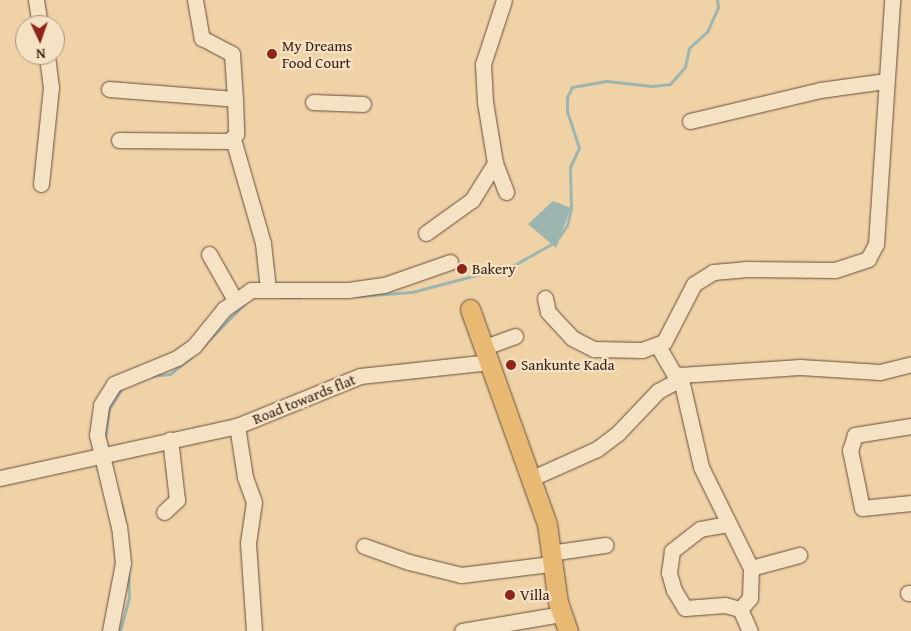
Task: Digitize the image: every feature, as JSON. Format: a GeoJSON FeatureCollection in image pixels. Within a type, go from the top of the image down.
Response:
{"type":"FeatureCollection","features":[{"type":"Feature","properties":{"kind":"main road"},"geometry":{"type":"LineString","coordinates":[[470,309],[488,355],[530,479],[548,524],[551,558],[565,623]]}},
{"type":"Feature","properties":{"kind":"street"},"geometry":{"type":"LineString","coordinates":[[36,0],[38,15]]}},
{"type":"Feature","properties":{"kind":"street"},"geometry":{"type":"LineString","coordinates":[[195,0],[202,38],[232,54],[235,99],[233,139],[263,243],[268,289]]}},
{"type":"Feature","properties":{"kind":"street"},"geometry":{"type":"LineString","coordinates":[[504,0],[483,64],[485,102],[495,163],[506,192]]}},
{"type":"Feature","properties":{"kind":"street"},"geometry":{"type":"LineString","coordinates":[[546,298],[548,312],[565,334],[588,347],[633,351],[658,346],[671,332],[694,284],[713,272],[753,269],[835,270],[868,259],[876,244],[892,0]]}},
{"type":"Feature","properties":{"kind":"street"},"geometry":{"type":"LineString","coordinates":[[42,184],[51,88],[48,65]]}},
{"type":"Feature","properties":{"kind":"street"},"geometry":{"type":"LineString","coordinates":[[690,121],[820,90],[886,81]]}},
{"type":"Feature","properties":{"kind":"street"},"geometry":{"type":"LineString","coordinates":[[109,89],[235,99]]}},
{"type":"Feature","properties":{"kind":"street"},"geometry":{"type":"LineString","coordinates":[[313,102],[362,104]]}},
{"type":"Feature","properties":{"kind":"street"},"geometry":{"type":"LineString","coordinates":[[119,140],[223,142],[233,139]]}},
{"type":"Feature","properties":{"kind":"street"},"geometry":{"type":"LineString","coordinates":[[426,234],[472,200],[495,163]]}},
{"type":"Feature","properties":{"kind":"street"},"geometry":{"type":"LineString","coordinates":[[209,254],[235,300]]}},
{"type":"Feature","properties":{"kind":"street"},"geometry":{"type":"LineString","coordinates":[[110,631],[123,563],[118,527],[97,435],[101,405],[114,384],[177,358],[194,346],[235,300],[251,290],[348,290],[375,286],[450,262]]}},
{"type":"Feature","properties":{"kind":"street","name":"Road towards flat"},"geometry":{"type":"LineString","coordinates":[[254,631],[248,543],[254,502],[245,478],[237,426],[360,376],[488,355],[515,336]]}},
{"type":"Feature","properties":{"kind":"street"},"geometry":{"type":"LineString","coordinates":[[658,346],[674,374],[680,375],[800,367],[880,372],[911,364]]}},
{"type":"Feature","properties":{"kind":"street"},"geometry":{"type":"LineString","coordinates":[[530,479],[597,449],[618,433],[658,390],[677,381],[680,375]]}},
{"type":"Feature","properties":{"kind":"street"},"geometry":{"type":"LineString","coordinates":[[680,375],[701,467],[728,524],[752,568],[750,598],[740,609]]}},
{"type":"Feature","properties":{"kind":"street"},"geometry":{"type":"LineString","coordinates":[[0,478],[116,450],[237,426]]}},
{"type":"Feature","properties":{"kind":"street"},"geometry":{"type":"LineString","coordinates":[[911,426],[855,435],[850,450],[862,508],[911,503]]}},
{"type":"Feature","properties":{"kind":"street"},"geometry":{"type":"LineString","coordinates":[[164,512],[177,500],[170,439]]}},
{"type":"Feature","properties":{"kind":"street"},"geometry":{"type":"LineString","coordinates":[[728,524],[700,528],[672,551],[669,573],[674,590],[686,608],[725,604],[740,609],[750,631]]}},
{"type":"Feature","properties":{"kind":"street"},"geometry":{"type":"LineString","coordinates":[[364,546],[409,562],[461,575],[551,558],[605,545]]}},
{"type":"Feature","properties":{"kind":"street"},"geometry":{"type":"LineString","coordinates":[[752,568],[799,555]]}},
{"type":"Feature","properties":{"kind":"street"},"geometry":{"type":"LineString","coordinates":[[462,631],[565,623]]}},
{"type":"Feature","properties":{"kind":"water"},"geometry":{"type":"Polygon","coordinates":[[[553,201],[571,208],[556,248],[528,224],[553,201]]]}},
{"type":"Feature","properties":{"kind":"waterway"},"geometry":{"type":"LineString","coordinates":[[559,237],[567,225],[571,209],[570,167],[579,148],[567,112],[567,97],[572,87],[607,81],[652,86],[670,84],[685,67],[689,48],[707,32],[718,7],[717,0]]}},
{"type":"Feature","properties":{"kind":"waterway"},"geometry":{"type":"LineString","coordinates":[[357,296],[412,292],[514,265],[555,242]]}},
{"type":"Feature","properties":{"kind":"waterway"},"geometry":{"type":"LineString","coordinates":[[282,297],[300,297]]}},
{"type":"Feature","properties":{"kind":"waterway"},"geometry":{"type":"LineString","coordinates":[[204,345],[245,303]]}},
{"type":"Feature","properties":{"kind":"waterway"},"geometry":{"type":"LineString","coordinates":[[150,376],[170,374],[192,356]]}},
{"type":"Feature","properties":{"kind":"waterway"},"geometry":{"type":"LineString","coordinates":[[105,437],[109,409],[122,388]]}},
{"type":"Feature","properties":{"kind":"waterway"},"geometry":{"type":"LineString","coordinates":[[121,503],[124,517]]}},
{"type":"Feature","properties":{"kind":"waterway"},"geometry":{"type":"LineString","coordinates":[[120,631],[129,597],[128,573]]}},
{"type":"Feature","properties":{"kind":"place","name":"My Dreams Food Court"},"geometry":{"type":"Point","coordinates":[272,54]}},
{"type":"Feature","properties":{"kind":"place","name":"Bakery"},"geometry":{"type":"Point","coordinates":[462,269]}},
{"type":"Feature","properties":{"kind":"place","name":"Sankunte Kada"},"geometry":{"type":"Point","coordinates":[511,365]}},
{"type":"Feature","properties":{"kind":"place","name":"Villa"},"geometry":{"type":"Point","coordinates":[510,595]}}]}
